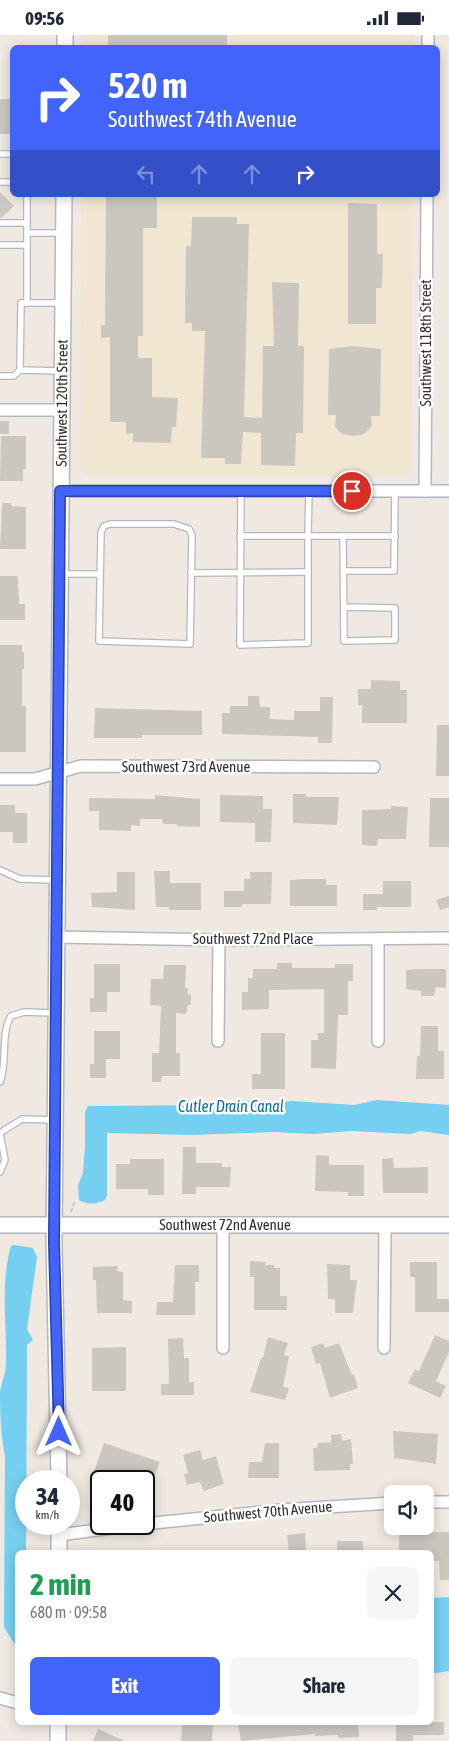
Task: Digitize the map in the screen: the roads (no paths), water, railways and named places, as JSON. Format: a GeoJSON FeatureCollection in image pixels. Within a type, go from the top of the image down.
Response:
{"type":"FeatureCollection","features":[{"type":"Feature","properties":{"kind":"street","name":"Southwest 120th Street"},"geometry":{"type":"LineString","coordinates":[[59,1470],[54,1225],[64,197]]}},
{"type":"Feature","properties":{"kind":"street","name":"Southwest 118th Street"},"geometry":{"type":"LineString","coordinates":[[425,491],[427,197]]}},
{"type":"Feature","properties":{"kind":"street"},"geometry":{"type":"LineString","coordinates":[[0,410],[61,411]]}},
{"type":"Feature","properties":{"kind":"street"},"geometry":{"type":"LineString","coordinates":[[60,491],[449,491]]}},
{"type":"Feature","properties":{"kind":"street","name":"Southwest 73rd Avenue"},"geometry":{"type":"LineString","coordinates":[[0,779],[35,779],[81,766],[374,767]]}},
{"type":"Feature","properties":{"kind":"street","name":"Southwest 72nd Place"},"geometry":{"type":"LineString","coordinates":[[56,937],[219,940],[449,938]]}},
{"type":"Feature","properties":{"kind":"street"},"geometry":{"type":"LineString","coordinates":[[378,939],[378,1041]]}},
{"type":"Feature","properties":{"kind":"street"},"geometry":{"type":"LineString","coordinates":[[218,1041],[219,940]]}},
{"type":"Feature","properties":{"kind":"street"},"geometry":{"type":"LineString","coordinates":[[223,1224],[224,1348]]}},
{"type":"Feature","properties":{"kind":"street","name":"Southwest 72nd Avenue"},"geometry":{"type":"LineString","coordinates":[[0,1225],[449,1225]]}},
{"type":"Feature","properties":{"kind":"street"},"geometry":{"type":"LineString","coordinates":[[384,1348],[385,1225]]}},
{"type":"Feature","properties":{"kind":"street"},"geometry":{"type":"LineString","coordinates":[[434,1502],[449,1502]]}},
{"type":"Feature","properties":{"kind":"street","name":"Southwest 70th Avenue"},"geometry":{"type":"LineString","coordinates":[[155,1523],[237,1514],[384,1504]]}},
{"type":"Feature","properties":{"kind":"street"},"geometry":{"type":"LineString","coordinates":[[59,1535],[59,1550]]}},
{"type":"Feature","properties":{"kind":"street"},"geometry":{"type":"LineString","coordinates":[[0,1698],[15,1702]]}},
{"type":"Feature","properties":{"kind":"street"},"geometry":{"type":"LineString","coordinates":[[58,1725],[58,1741]]}},
{"type":"Feature","properties":{"kind":"lane"},"geometry":{"type":"LineString","coordinates":[[27,197],[28,303]]}},
{"type":"Feature","properties":{"kind":"lane"},"geometry":{"type":"LineString","coordinates":[[0,223],[26,223]]}},
{"type":"Feature","properties":{"kind":"lane"},"geometry":{"type":"LineString","coordinates":[[27,233],[63,233]]}},
{"type":"Feature","properties":{"kind":"lane"},"geometry":{"type":"LineString","coordinates":[[0,245],[27,245]]}},
{"type":"Feature","properties":{"kind":"lane"},"geometry":{"type":"LineString","coordinates":[[0,376],[14,376],[20,370],[22,303],[62,303]]}},
{"type":"Feature","properties":{"kind":"lane"},"geometry":{"type":"LineString","coordinates":[[20,370],[62,371]]}},
{"type":"Feature","properties":{"kind":"lane"},"geometry":{"type":"LineString","coordinates":[[241,490],[240,645],[308,643],[309,491]]}},
{"type":"Feature","properties":{"kind":"lane"},"geometry":{"type":"LineString","coordinates":[[344,571],[394,571],[396,491]]}},
{"type":"Feature","properties":{"kind":"lane"},"geometry":{"type":"LineString","coordinates":[[174,524],[189,529],[192,535],[191,573],[190,645],[98,641],[102,532],[104,526],[174,524]]}},
{"type":"Feature","properties":{"kind":"lane"},"geometry":{"type":"LineString","coordinates":[[240,536],[395,536]]}},
{"type":"Feature","properties":{"kind":"lane"},"geometry":{"type":"LineString","coordinates":[[343,536],[344,641],[395,640],[395,608],[344,607]]}},
{"type":"Feature","properties":{"kind":"lane"},"geometry":{"type":"LineString","coordinates":[[191,573],[308,572]]}},
{"type":"Feature","properties":{"kind":"lane"},"geometry":{"type":"LineString","coordinates":[[59,574],[100,574]]}},
{"type":"Feature","properties":{"kind":"lane"},"geometry":{"type":"LineString","coordinates":[[0,871],[20,879],[57,880]]}},
{"type":"Feature","properties":{"kind":"lane"},"geometry":{"type":"LineString","coordinates":[[0,1082],[5,1051],[5,1027],[11,1016],[24,1012],[57,1013]]}},
{"type":"Feature","properties":{"kind":"lane"},"geometry":{"type":"LineString","coordinates":[[0,1172],[5,1160],[0,1133],[22,1119],[56,1120]]}},
{"type":"Feature","properties":{"kind":"water","name":"Cutler Drain Canal"},"geometry":{"type":"Polygon","coordinates":[[[242,1100],[264,1104],[292,1101],[354,1105],[377,1100],[449,1105],[449,1135],[420,1131],[411,1134],[351,1131],[313,1134],[274,1132],[191,1135],[107,1133],[107,1195],[105,1200],[85,1203],[79,1200],[78,1185],[83,1173],[85,1112],[88,1106],[216,1105],[242,1100]]]}},
{"type":"Feature","properties":{"kind":"water"},"geometry":{"type":"Polygon","coordinates":[[[14,1245],[33,1248],[37,1257],[27,1329],[33,1340],[27,1345],[26,1470],[15,1470],[15,1535],[26,1535],[26,1550],[15,1550],[15,1645],[4,1627],[5,1456],[0,1392],[6,1366],[5,1289],[11,1246],[14,1245]]]}},
{"type":"Feature","properties":{"kind":"water"},"geometry":{"type":"Polygon","coordinates":[[[449,1597],[449,1671],[434,1674],[434,1598],[449,1597]]]}}]}
